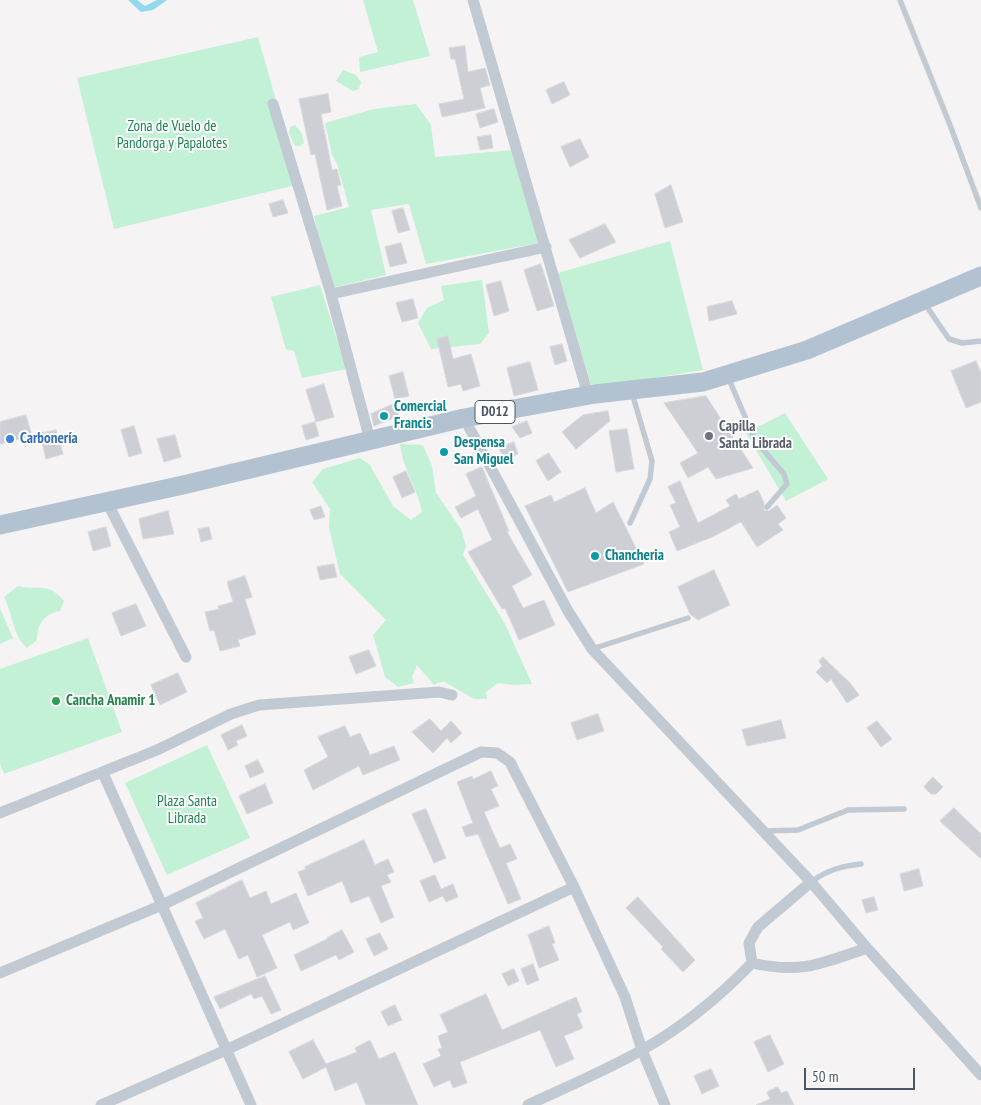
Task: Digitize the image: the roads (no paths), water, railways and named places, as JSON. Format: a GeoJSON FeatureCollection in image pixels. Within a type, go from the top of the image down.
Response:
{"type":"FeatureCollection","features":[{"type":"Feature","properties":{"kind":"main road","name":"D012"},"geometry":{"type":"LineString","coordinates":[[0,525],[107,502],[464,418],[588,395],[703,382],[807,350],[981,276]]}},
{"type":"Feature","properties":{"kind":"street"},"geometry":{"type":"LineString","coordinates":[[473,0],[588,395]]}},
{"type":"Feature","properties":{"kind":"street"},"geometry":{"type":"LineString","coordinates":[[273,104],[331,294],[370,440]]}},
{"type":"Feature","properties":{"kind":"street"},"geometry":{"type":"LineString","coordinates":[[331,294],[546,246]]}},
{"type":"Feature","properties":{"kind":"street"},"geometry":{"type":"LineString","coordinates":[[464,418],[568,611],[592,649],[811,882],[867,948],[981,1074]]}},
{"type":"Feature","properties":{"kind":"street"},"geometry":{"type":"LineString","coordinates":[[107,502],[186,657]]}},
{"type":"Feature","properties":{"kind":"street"},"geometry":{"type":"LineString","coordinates":[[0,813],[103,773],[157,750],[231,714],[259,705],[438,692],[452,695]]}},
{"type":"Feature","properties":{"kind":"street"},"geometry":{"type":"LineString","coordinates":[[0,973],[162,905],[481,752],[497,753],[510,762],[574,887],[624,997],[642,1050],[665,1105]]}},
{"type":"Feature","properties":{"kind":"street"},"geometry":{"type":"LineString","coordinates":[[103,773],[251,1105]]}},
{"type":"Feature","properties":{"kind":"street"},"geometry":{"type":"LineString","coordinates":[[752,963],[749,943],[758,927],[811,882]]}},
{"type":"Feature","properties":{"kind":"street"},"geometry":{"type":"LineString","coordinates":[[101,1105],[226,1050],[574,887]]}},
{"type":"Feature","properties":{"kind":"street"},"geometry":{"type":"LineString","coordinates":[[752,963],[770,967],[811,967],[867,948]]}},
{"type":"Feature","properties":{"kind":"street"},"geometry":{"type":"LineString","coordinates":[[528,1105],[642,1050],[726,990],[752,963]]}},
{"type":"Feature","properties":{"kind":"lane"},"geometry":{"type":"LineString","coordinates":[[900,0],[981,208]]}},
{"type":"Feature","properties":{"kind":"lane"},"geometry":{"type":"LineString","coordinates":[[922,300],[949,339],[962,342],[981,341]]}},
{"type":"Feature","properties":{"kind":"lane"},"geometry":{"type":"LineString","coordinates":[[728,375],[755,440],[784,474],[787,484],[767,507]]}},
{"type":"Feature","properties":{"kind":"lane"},"geometry":{"type":"LineString","coordinates":[[630,523],[650,479],[652,461],[632,391]]}},
{"type":"Feature","properties":{"kind":"lane"},"geometry":{"type":"LineString","coordinates":[[592,649],[688,618]]}},
{"type":"Feature","properties":{"kind":"lane"},"geometry":{"type":"LineString","coordinates":[[762,831],[798,830],[848,810],[904,810]]}},
{"type":"Feature","properties":{"kind":"lane"},"geometry":{"type":"LineString","coordinates":[[811,882],[822,874],[844,866],[862,864]]}},
{"type":"Feature","properties":{"kind":"water"},"geometry":{"type":"Polygon","coordinates":[[[128,0],[137,0],[145,6],[157,0],[167,0],[153,10],[141,12],[128,0]]]}},
{"type":"Feature","properties":{"kind":"place","name":"Comercial Francis"},"geometry":{"type":"Point","coordinates":[384,416]}},
{"type":"Feature","properties":{"kind":"place","name":"Capilla Santa Librada"},"geometry":{"type":"Point","coordinates":[709,436]}},
{"type":"Feature","properties":{"kind":"place","name":"Carbonería"},"geometry":{"type":"Point","coordinates":[10,439]}},
{"type":"Feature","properties":{"kind":"place","name":"Despensa San Miguel"},"geometry":{"type":"Point","coordinates":[444,452]}},
{"type":"Feature","properties":{"kind":"place","name":"Chancheria"},"geometry":{"type":"Point","coordinates":[595,556]}},
{"type":"Feature","properties":{"kind":"place","name":"Cancha Anamir 1"},"geometry":{"type":"Point","coordinates":[56,701]}},
{"type":"Feature","properties":{"kind":"park label","name":"Zona de Vuelo de Pandorga y Papalotes"},"geometry":{"type":"Point","coordinates":[172,136]}},
{"type":"Feature","properties":{"kind":"park label","name":"Plaza Santa Librada"},"geometry":{"type":"Point","coordinates":[187,810]}}]}
